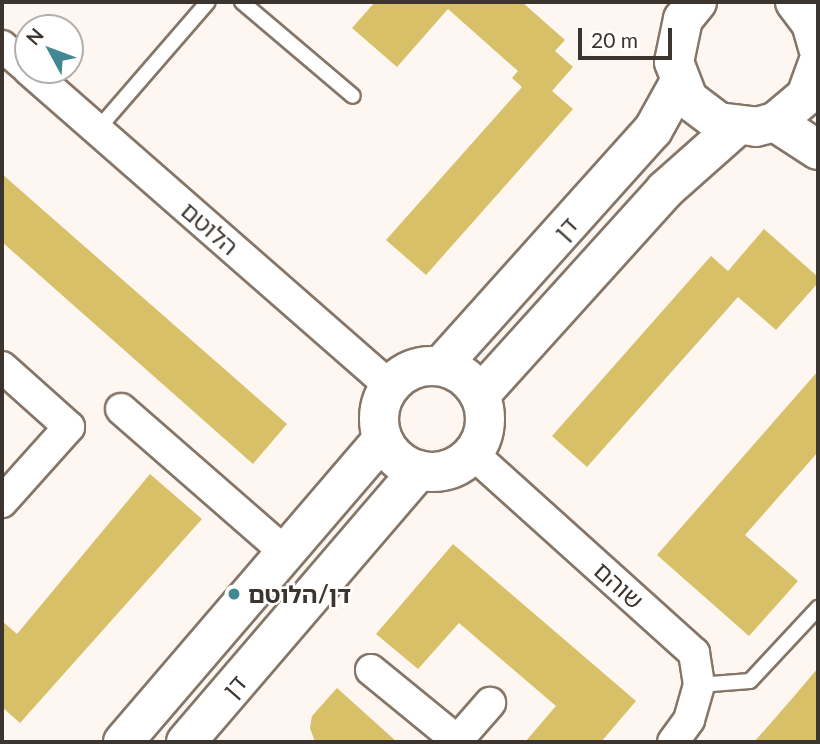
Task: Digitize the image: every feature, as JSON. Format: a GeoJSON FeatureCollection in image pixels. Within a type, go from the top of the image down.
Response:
{"type":"FeatureCollection","features":[{"type":"Feature","properties":{"kind":"street"},"geometry":{"type":"LineString","coordinates":[[801,4],[818,48]]}},
{"type":"Feature","properties":{"kind":"street"},"geometry":{"type":"LineString","coordinates":[[681,8],[674,51],[679,83],[702,113],[736,127],[775,122],[806,96],[818,63]]}},
{"type":"Feature","properties":{"kind":"street","name":"דן"},"geometry":{"type":"LineString","coordinates":[[441,366],[653,130],[679,83]]}},
{"type":"Feature","properties":{"kind":"street","name":"הלוטם"},"geometry":{"type":"LineString","coordinates":[[45,84],[391,387]]}},
{"type":"Feature","properties":{"kind":"street"},"geometry":{"type":"LineString","coordinates":[[775,122],[818,150]]}},
{"type":"Feature","properties":{"kind":"street","name":"דן"},"geometry":{"type":"LineString","coordinates":[[480,395],[665,190],[736,127]]}},
{"type":"Feature","properties":{"kind":"street"},"geometry":{"type":"LineString","coordinates":[[441,366],[464,376],[480,395],[485,430],[472,453],[449,470],[419,470],[397,459],[383,439],[380,411],[391,387],[409,371],[441,366]]}},
{"type":"Feature","properties":{"kind":"street"},"geometry":{"type":"LineString","coordinates":[[2,367],[69,428],[2,502]]}},
{"type":"Feature","properties":{"kind":"street"},"geometry":{"type":"LineString","coordinates":[[121,409],[286,552]]}},
{"type":"Feature","properties":{"kind":"street","name":"דן"},"geometry":{"type":"LineString","coordinates":[[123,742],[383,439]]}},
{"type":"Feature","properties":{"kind":"street","name":"שוהם"},"geometry":{"type":"LineString","coordinates":[[472,453],[694,653],[699,685],[689,720],[673,742]]}},
{"type":"Feature","properties":{"kind":"street","name":"דן"},"geometry":{"type":"LineString","coordinates":[[186,742],[419,470]]}},
{"type":"Feature","properties":{"kind":"street"},"geometry":{"type":"LineString","coordinates":[[371,670],[457,742],[490,703]]}},
{"type":"Feature","properties":{"kind":"lane"},"geometry":{"type":"LineString","coordinates":[[97,130],[208,2]]}},
{"type":"Feature","properties":{"kind":"lane"},"geometry":{"type":"LineString","coordinates":[[242,2],[353,96]]}},
{"type":"Feature","properties":{"kind":"lane"},"geometry":{"type":"LineString","coordinates":[[699,685],[750,681],[818,608]]}},
{"type":"Feature","properties":{"kind":"building"},"geometry":{"type":"Polygon","coordinates":[[[375,2],[522,2],[565,40],[555,51],[573,67],[552,91],[573,109],[426,275],[386,240],[522,87],[512,78],[518,71],[448,9],[397,67],[352,28],[375,2]]]}},
{"type":"Feature","properties":{"kind":"building"},"geometry":{"type":"Polygon","coordinates":[[[2,174],[287,424],[253,464],[2,242],[2,174]]]}},
{"type":"Feature","properties":{"kind":"building"},"geometry":{"type":"Polygon","coordinates":[[[764,229],[818,277],[818,283],[776,330],[738,297],[587,467],[552,436],[711,256],[728,271],[764,229]]]}},
{"type":"Feature","properties":{"kind":"building"},"geometry":{"type":"Polygon","coordinates":[[[818,371],[818,452],[745,535],[798,581],[749,636],[657,555],[818,371]]]}},
{"type":"Feature","properties":{"kind":"building"},"geometry":{"type":"Polygon","coordinates":[[[150,474],[202,519],[20,723],[2,707],[2,621],[17,634],[150,474]]]}},
{"type":"Feature","properties":{"kind":"building"},"geometry":{"type":"Polygon","coordinates":[[[453,544],[636,701],[601,742],[525,742],[556,706],[459,623],[418,669],[376,634],[453,544]]]}},
{"type":"Feature","properties":{"kind":"building"},"geometry":{"type":"Polygon","coordinates":[[[818,668],[818,742],[754,742],[790,701],[818,668]]]}},
{"type":"Feature","properties":{"kind":"building"},"geometry":{"type":"Polygon","coordinates":[[[337,688],[397,742],[315,742],[310,728],[312,716],[337,688]]]}},
{"type":"Feature","properties":{"kind":"place","name":"דן/הלוטם"},"geometry":{"type":"Point","coordinates":[234,594]}}]}
